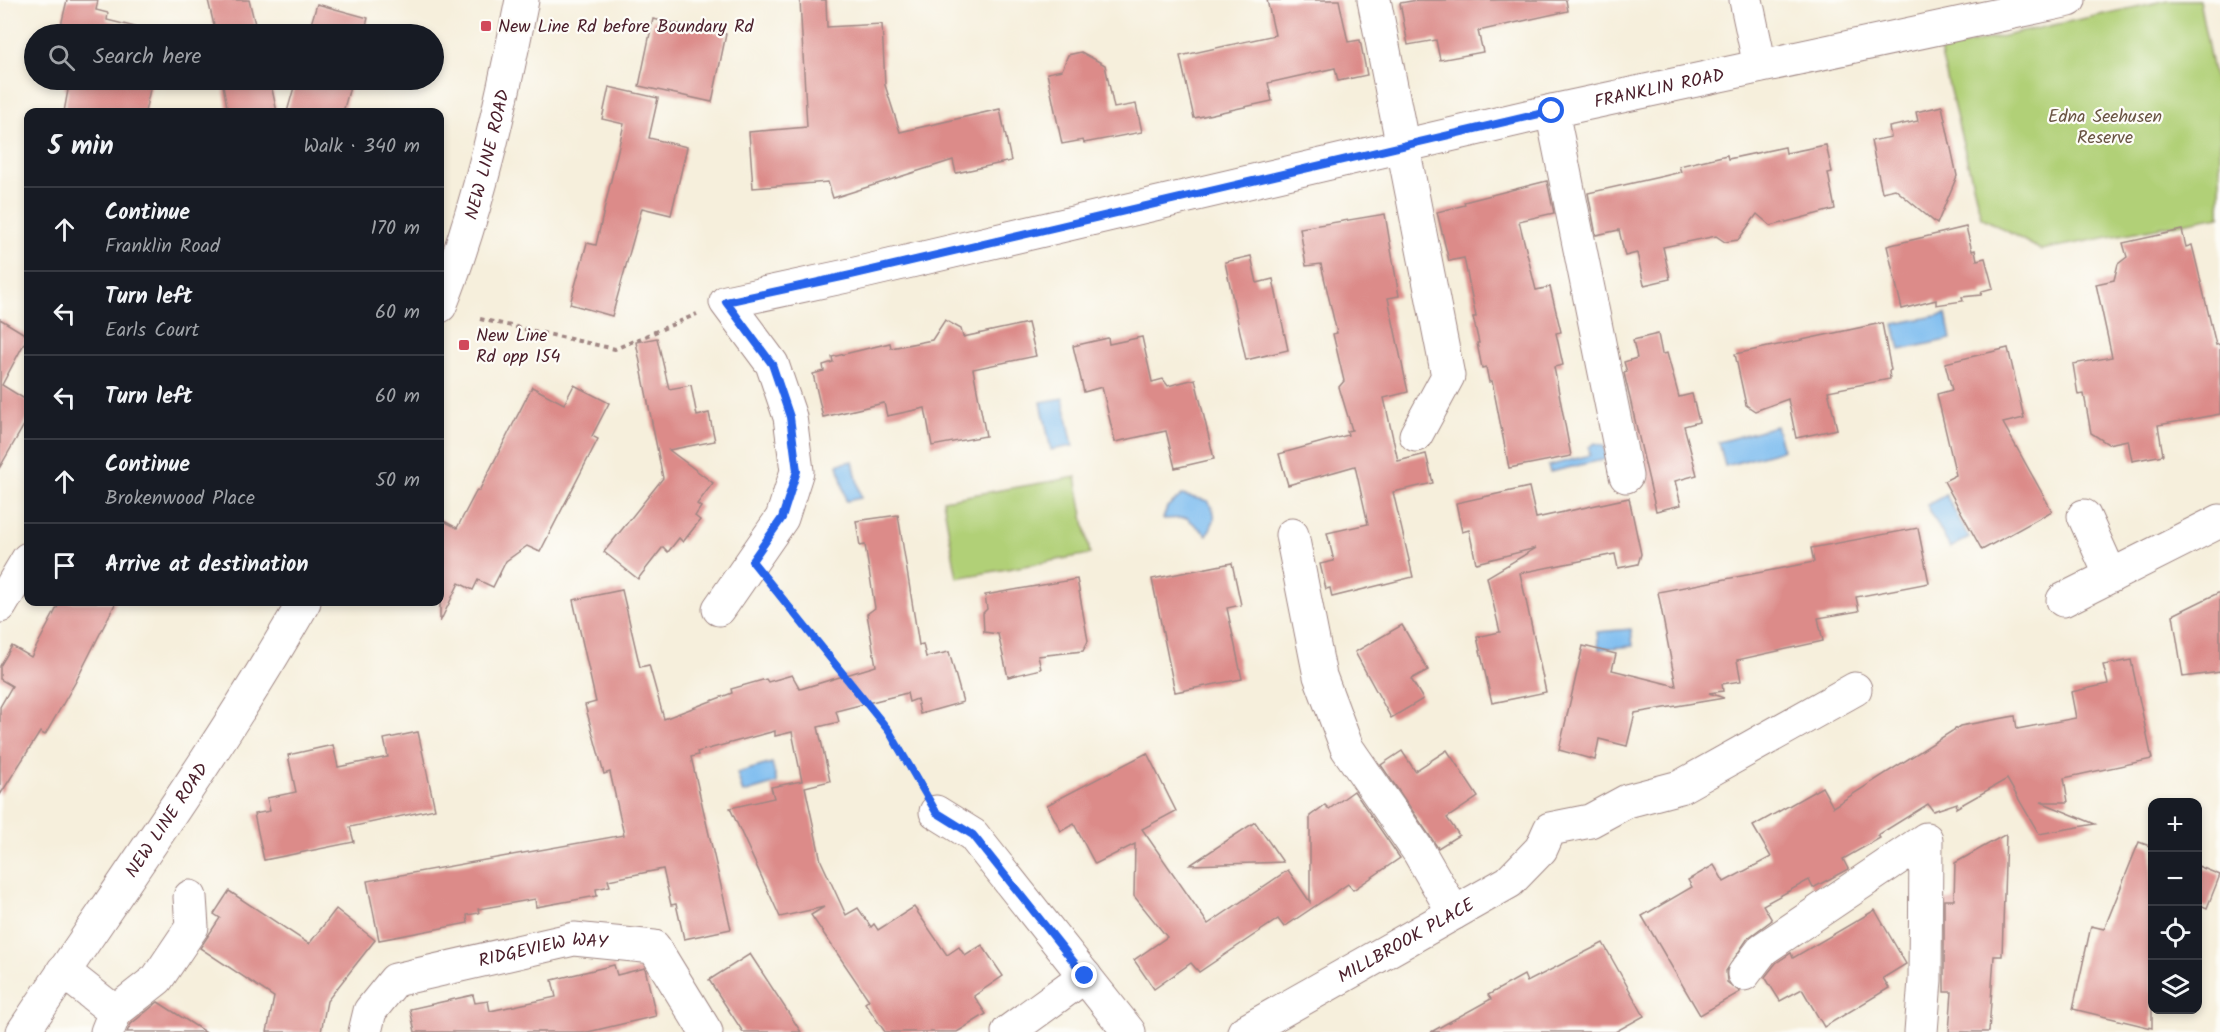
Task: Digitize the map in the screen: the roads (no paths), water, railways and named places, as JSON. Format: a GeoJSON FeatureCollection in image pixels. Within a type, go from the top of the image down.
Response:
{"type":"FeatureCollection","features":[{"type":"Feature","properties":{"kind":"street","name":"NEW LINE ROAD"},"geometry":{"type":"LineString","coordinates":[[444,294],[467,226],[508,68],[522,0]]}},
{"type":"Feature","properties":{"kind":"street"},"geometry":{"type":"LineString","coordinates":[[1374,0],[1448,376],[1416,435]]}},
{"type":"Feature","properties":{"kind":"street"},"geometry":{"type":"LineString","coordinates":[[1746,0],[1760,66]]}},
{"type":"Feature","properties":{"kind":"street","name":"FRANKLIN ROAD"},"geometry":{"type":"LineString","coordinates":[[719,609],[782,518],[797,471],[790,417],[772,364],[726,302],[1403,148],[1552,111],[2069,0]]}},
{"type":"Feature","properties":{"kind":"street"},"geometry":{"type":"LineString","coordinates":[[1552,111],[1626,476]]}},
{"type":"Feature","properties":{"kind":"street"},"geometry":{"type":"LineString","coordinates":[[2085,516],[2112,576]]}},
{"type":"Feature","properties":{"kind":"street"},"geometry":{"type":"LineString","coordinates":[[2063,600],[2220,521]]}},
{"type":"Feature","properties":{"kind":"street"},"geometry":{"type":"LineString","coordinates":[[1292,535],[1320,676],[1347,748],[1419,852],[1454,913]]}},
{"type":"Feature","properties":{"kind":"street"},"geometry":{"type":"LineString","coordinates":[[0,606],[24,566]]}},
{"type":"Feature","properties":{"kind":"street","name":"NEW LINE ROAD"},"geometry":{"type":"LineString","coordinates":[[23,1032],[213,750],[264,671],[302,606]]}},
{"type":"Feature","properties":{"kind":"street","name":"MILLBROOK PLACE"},"geometry":{"type":"LineString","coordinates":[[1244,1032],[1509,882],[1541,849],[1550,829],[1590,821],[1627,801],[1680,787],[1856,689]]}},
{"type":"Feature","properties":{"kind":"street"},"geometry":{"type":"LineString","coordinates":[[936,812],[973,835],[1129,1032]]}},
{"type":"Feature","properties":{"kind":"street"},"geometry":{"type":"LineString","coordinates":[[1744,974],[1763,949],[1926,840],[1925,980],[1921,1032]]}},
{"type":"Feature","properties":{"kind":"street"},"geometry":{"type":"LineString","coordinates":[[63,971],[111,1022],[157,979],[192,927],[190,897]]}},
{"type":"Feature","properties":{"kind":"street","name":"RIDGEVIEW WAY"},"geometry":{"type":"LineString","coordinates":[[365,1032],[370,1011],[394,980],[574,939],[654,947],[706,1032]]}},
{"type":"Feature","properties":{"kind":"street"},"geometry":{"type":"LineString","coordinates":[[1008,1032],[1085,976]]}},
{"type":"Feature","properties":{"kind":"water"},"geometry":{"type":"Polygon","coordinates":[[[1946,314],[1951,339],[1900,350],[1894,324],[1946,314]]]}},
{"type":"Feature","properties":{"kind":"water"},"geometry":{"type":"Polygon","coordinates":[[[1063,398],[1073,446],[1051,450],[1041,402],[1063,398]]]}},
{"type":"Feature","properties":{"kind":"water"},"geometry":{"type":"Polygon","coordinates":[[[1776,426],[1783,450],[1725,466],[1719,442],[1776,426]]]}},
{"type":"Feature","properties":{"kind":"water"},"geometry":{"type":"Polygon","coordinates":[[[1595,443],[1604,446],[1606,459],[1550,472],[1548,466],[1590,455],[1589,447],[1595,443]]]}},
{"type":"Feature","properties":{"kind":"water"},"geometry":{"type":"Polygon","coordinates":[[[853,461],[861,498],[846,501],[838,464],[853,461]]]}},
{"type":"Feature","properties":{"kind":"water"},"geometry":{"type":"Polygon","coordinates":[[[1182,495],[1208,501],[1214,518],[1207,535],[1187,518],[1163,519],[1167,507],[1182,495]]]}},
{"type":"Feature","properties":{"kind":"water"},"geometry":{"type":"Polygon","coordinates":[[[1946,495],[1969,538],[1950,548],[1927,505],[1946,495]]]}},
{"type":"Feature","properties":{"kind":"water"},"geometry":{"type":"Polygon","coordinates":[[[1631,629],[1633,646],[1599,649],[1597,632],[1631,629]]]}},
{"type":"Feature","properties":{"kind":"water"},"geometry":{"type":"Polygon","coordinates":[[[772,763],[777,783],[743,793],[737,773],[772,763]]]}},
{"type":"Feature","properties":{"kind":"place","name":"New Line Rd before Boundary Rd"},"geometry":{"type":"Point","coordinates":[486,26]}},
{"type":"Feature","properties":{"kind":"place","name":"New Line Rd opp 154"},"geometry":{"type":"Point","coordinates":[464,345]}},
{"type":"Feature","properties":{"kind":"park label","name":"Edna Seehusen Reserve"},"geometry":{"type":"Point","coordinates":[2105,126]}}]}
